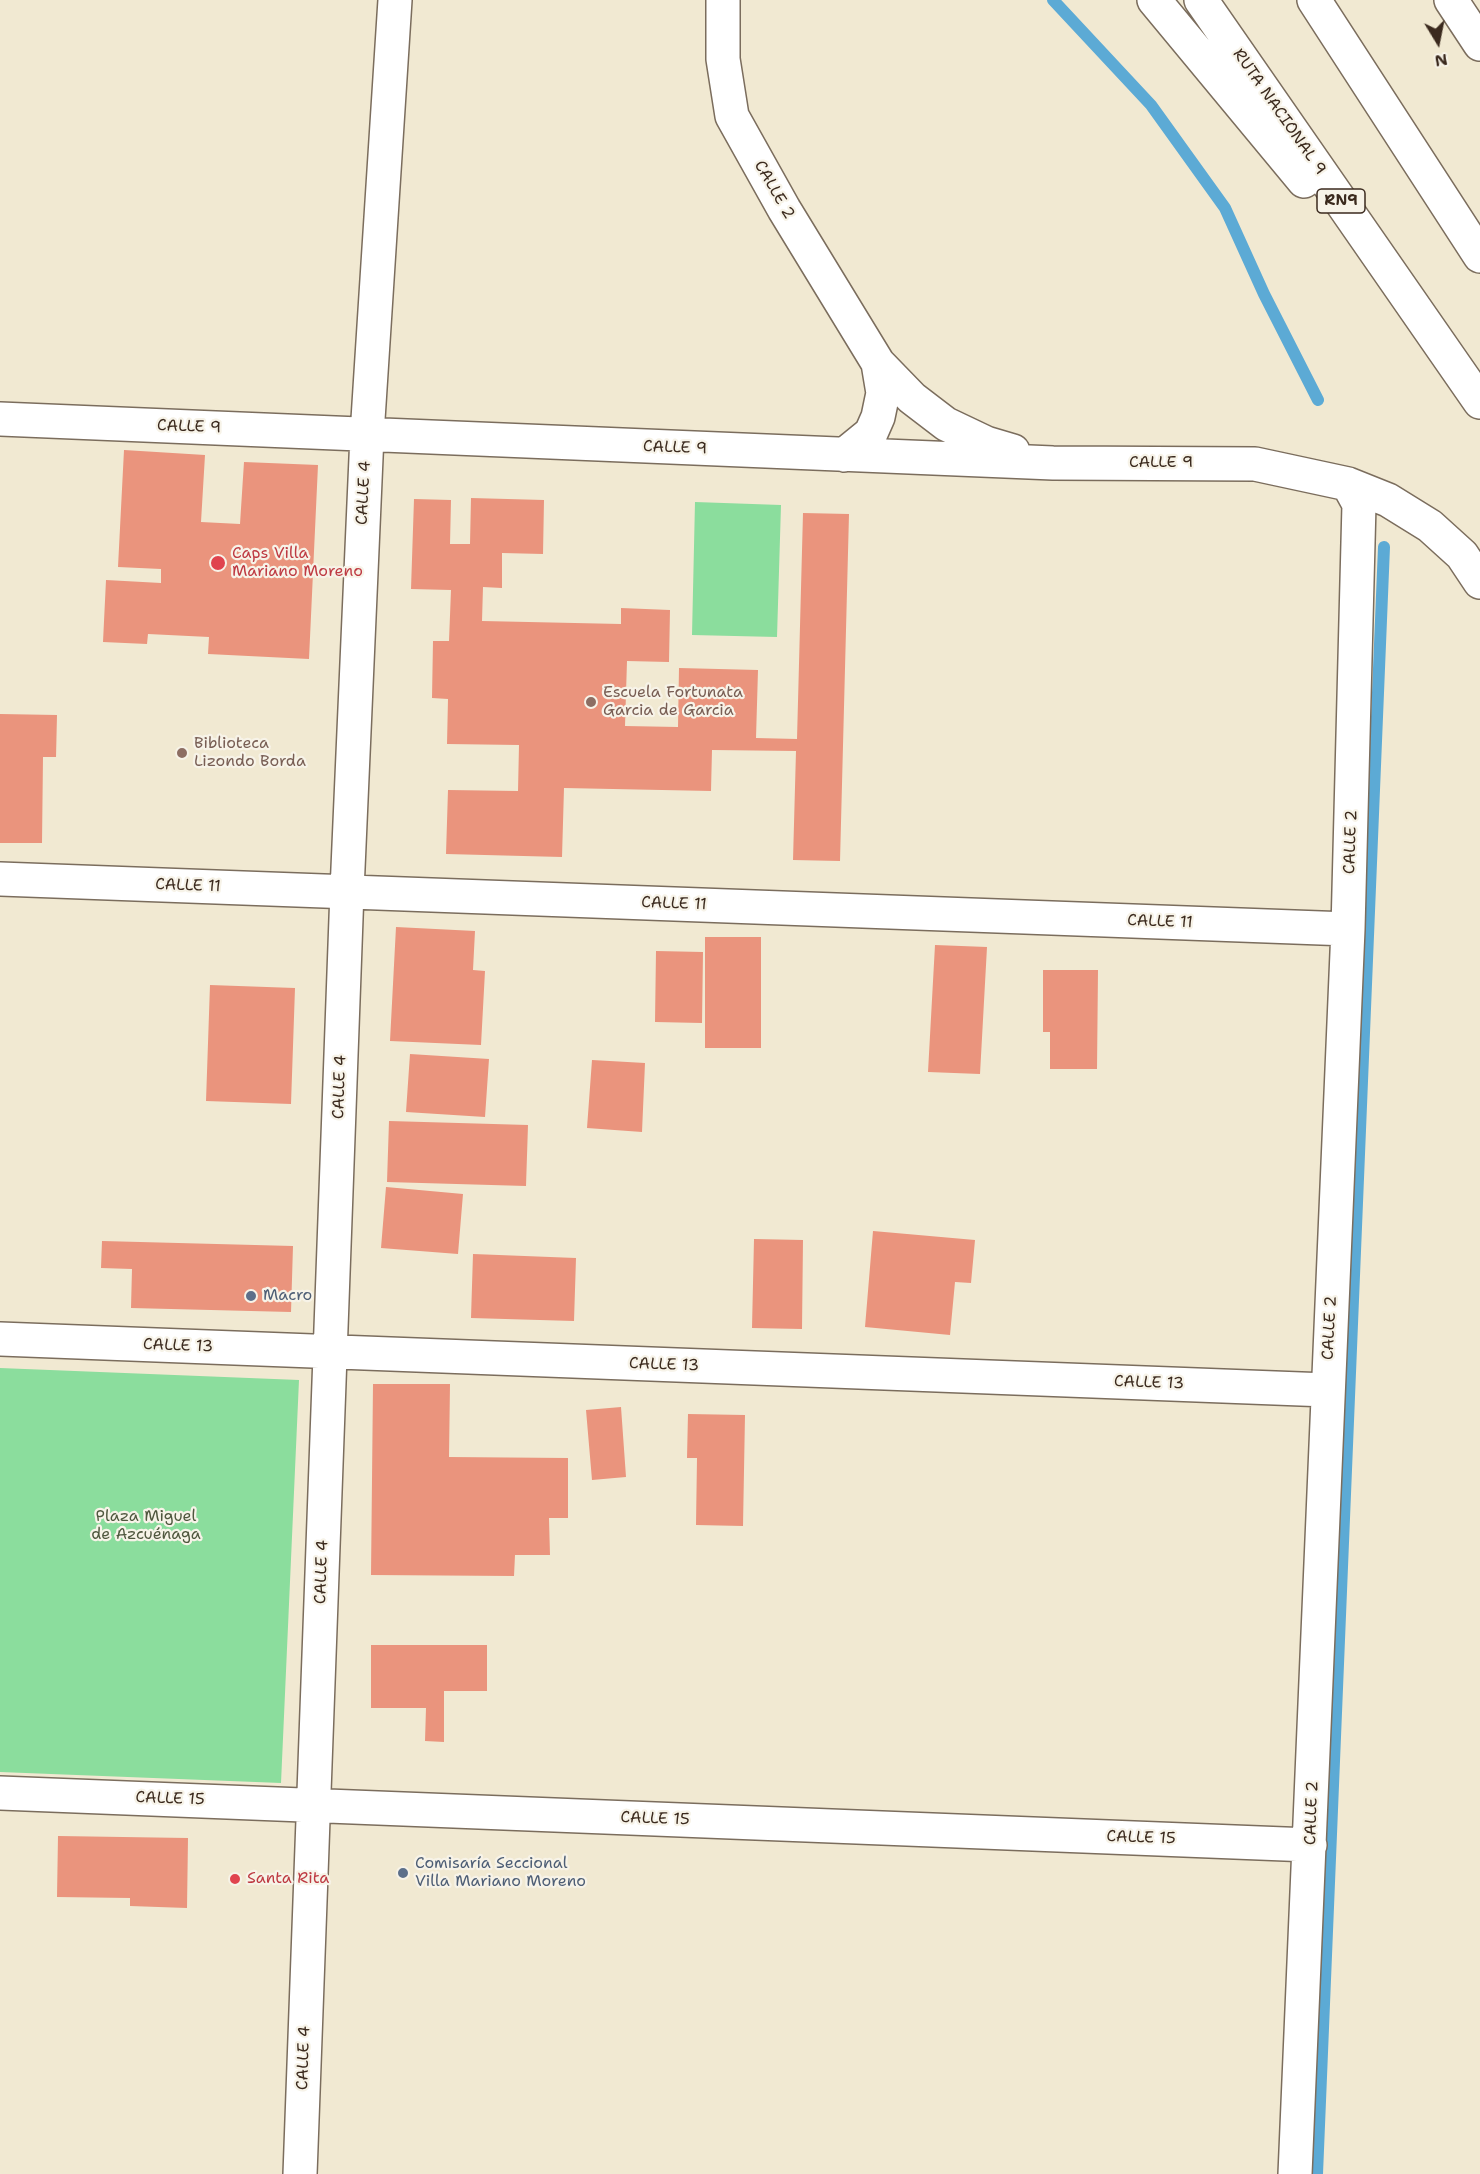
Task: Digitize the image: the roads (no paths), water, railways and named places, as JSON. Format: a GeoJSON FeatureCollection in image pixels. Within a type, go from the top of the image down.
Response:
{"type":"FeatureCollection","features":[{"type":"Feature","properties":{"kind":"main road","name":"CALLE 4"},"geometry":{"type":"LineString","coordinates":[[300,2174],[347,891],[367,435],[395,0]]}},
{"type":"Feature","properties":{"kind":"main road","name":"CALLE 2"},"geometry":{"type":"LineString","coordinates":[[723,0],[723,59],[732,116],[784,209],[878,363],[912,398],[946,424],[986,443],[1053,463]]}},
{"type":"Feature","properties":{"kind":"main road"},"geometry":{"type":"LineString","coordinates":[[1154,0],[1455,363]]}},
{"type":"Feature","properties":{"kind":"main road","name":"RUTA NACIONAL 9"},"geometry":{"type":"LineString","coordinates":[[1201,0],[1480,402]]}},
{"type":"Feature","properties":{"kind":"main road"},"geometry":{"type":"LineString","coordinates":[[1314,0],[1480,256]]}},
{"type":"Feature","properties":{"kind":"main road"},"geometry":{"type":"LineString","coordinates":[[1451,0],[1480,44]]}},
{"type":"Feature","properties":{"kind":"main road","name":"CALLE 2"},"geometry":{"type":"LineString","coordinates":[[844,455],[871,433],[878,417],[883,393],[878,363]]}},
{"type":"Feature","properties":{"kind":"main road","name":"CALLE 9"},"geometry":{"type":"LineString","coordinates":[[0,419],[1053,463],[1256,464],[1348,484],[1388,501],[1430,526],[1462,555],[1480,582]]}},
{"type":"Feature","properties":{"kind":"main road","name":"CALLE 2"},"geometry":{"type":"LineString","coordinates":[[1295,2174],[1348,929],[1359,504],[1348,484]]}},
{"type":"Feature","properties":{"kind":"main road","name":"CALLE 11"},"geometry":{"type":"LineString","coordinates":[[0,879],[1348,929]]}},
{"type":"Feature","properties":{"kind":"main road","name":"CALLE 13"},"geometry":{"type":"LineString","coordinates":[[0,1339],[1327,1390]]}},
{"type":"Feature","properties":{"kind":"main road","name":"CALLE 15"},"geometry":{"type":"LineString","coordinates":[[0,1793],[1310,1845]]}},
{"type":"Feature","properties":{"kind":"waterway"},"geometry":{"type":"LineString","coordinates":[[1053,0],[1151,105],[1225,208],[1264,294],[1318,400]]}},
{"type":"Feature","properties":{"kind":"waterway"},"geometry":{"type":"LineString","coordinates":[[1317,2174],[1384,547]]}},
{"type":"Feature","properties":{"kind":"place","name":"Caps Villa Mariano Moreno"},"geometry":{"type":"Point","coordinates":[218,563]}},
{"type":"Feature","properties":{"kind":"place","name":"Escuela Fortunata Garcia de Garcia"},"geometry":{"type":"Point","coordinates":[591,702]}},
{"type":"Feature","properties":{"kind":"place","name":"Biblioteca Lizondo Borda"},"geometry":{"type":"Point","coordinates":[182,753]}},
{"type":"Feature","properties":{"kind":"place","name":"Macro"},"geometry":{"type":"Point","coordinates":[251,1296]}},
{"type":"Feature","properties":{"kind":"place","name":"Comisaría Seccional Villa Mariano Moreno"},"geometry":{"type":"Point","coordinates":[403,1873]}},
{"type":"Feature","properties":{"kind":"place","name":"Santa Rita"},"geometry":{"type":"Point","coordinates":[235,1879]}},
{"type":"Feature","properties":{"kind":"park label","name":"Plaza Miguel de Azcuénaga"},"geometry":{"type":"Point","coordinates":[146,1526]}}]}
